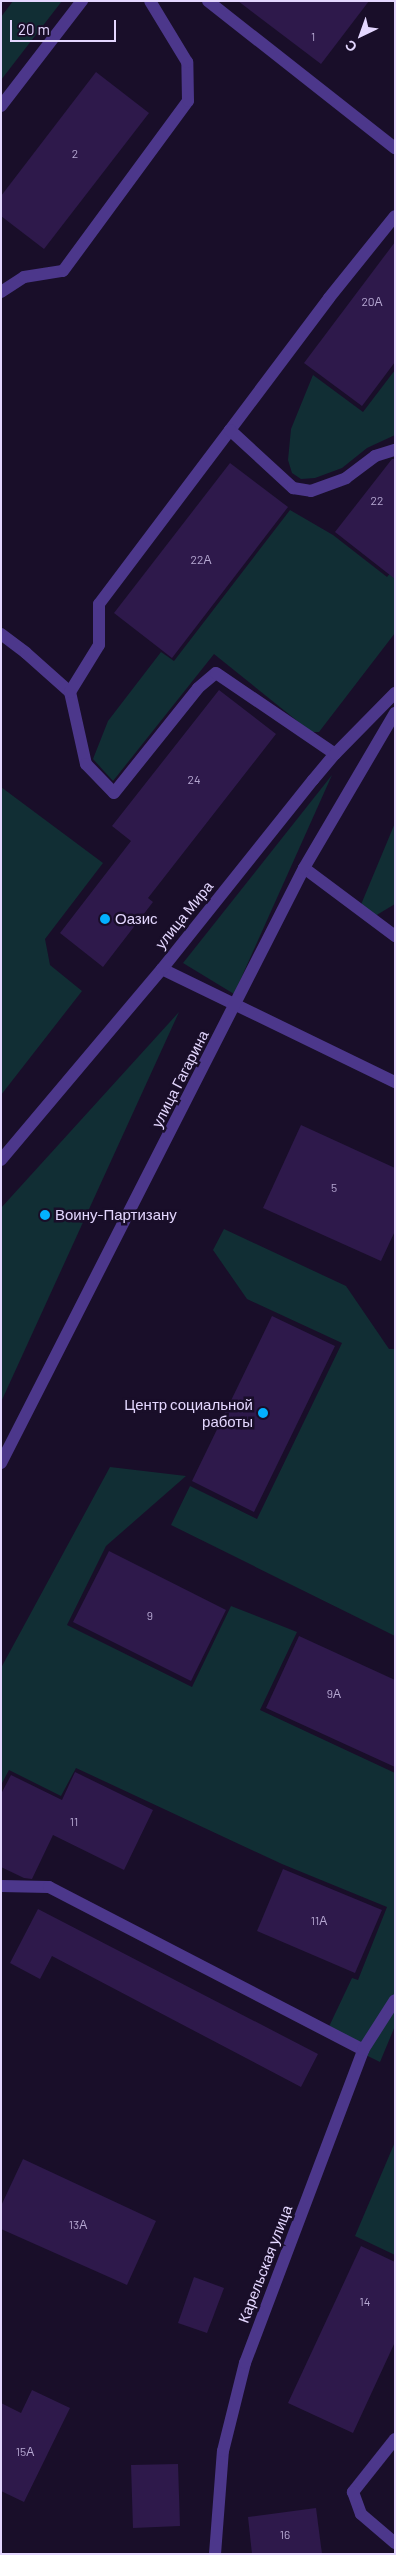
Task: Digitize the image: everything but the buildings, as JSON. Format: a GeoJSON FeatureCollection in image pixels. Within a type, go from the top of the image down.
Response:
{"type":"FeatureCollection","features":[{"type":"Feature","properties":{"kind":"street"},"geometry":{"type":"LineString","coordinates":[[1,106],[82,1]]}},
{"type":"Feature","properties":{"kind":"street"},"geometry":{"type":"LineString","coordinates":[[1,292],[24,277],[63,271],[188,101],[187,62],[150,1]]}},
{"type":"Feature","properties":{"kind":"street"},"geometry":{"type":"LineString","coordinates":[[208,1],[395,148]]}},
{"type":"Feature","properties":{"kind":"street"},"geometry":{"type":"LineString","coordinates":[[70,692],[98,645],[100,604],[329,298],[395,216]]}},
{"type":"Feature","properties":{"kind":"street"},"geometry":{"type":"LineString","coordinates":[[230,430],[293,488],[302,490],[311,491],[346,478],[375,456],[395,450]]}},
{"type":"Feature","properties":{"kind":"street"},"geometry":{"type":"LineString","coordinates":[[1,634],[26,653],[70,692],[86,764],[114,794],[198,688],[216,673],[335,754]]}},
{"type":"Feature","properties":{"kind":"street","name":"улица Мира"},"geometry":{"type":"LineString","coordinates":[[1,1160],[162,969],[335,754],[395,693]]}},
{"type":"Feature","properties":{"kind":"street","name":"улица Гагарина"},"geometry":{"type":"LineString","coordinates":[[1,1463],[304,868],[395,713]]}},
{"type":"Feature","properties":{"kind":"street"},"geometry":{"type":"LineString","coordinates":[[304,868],[395,936]]}},
{"type":"Feature","properties":{"kind":"street"},"geometry":{"type":"LineString","coordinates":[[162,969],[395,1082]]}},
{"type":"Feature","properties":{"kind":"street"},"geometry":{"type":"LineString","coordinates":[[1,1886],[49,1887],[363,2050]]}},
{"type":"Feature","properties":{"kind":"street","name":"Карельская улица"},"geometry":{"type":"LineString","coordinates":[[215,2554],[223,2451],[246,2363],[363,2050],[395,2000]]}},
{"type":"Feature","properties":{"kind":"street"},"geometry":{"type":"LineString","coordinates":[[395,2439],[352,2492],[361,2514],[395,2543]]}},
{"type":"Feature","properties":{"kind":"green space"},"geometry":{"type":"Polygon","coordinates":[[[13,1],[62,1],[1,80],[1,17],[13,1]]]}},
{"type":"Feature","properties":{"kind":"green space"},"geometry":{"type":"Polygon","coordinates":[[[395,370],[395,435],[367,448],[342,468],[315,478],[301,479],[292,473],[288,460],[291,429],[313,375],[363,412],[395,370]]]}},
{"type":"Feature","properties":{"kind":"green space"},"geometry":{"type":"Polygon","coordinates":[[[290,510],[333,535],[387,577],[395,568],[395,633],[319,732],[311,732],[214,654],[113,781],[93,759],[108,721],[161,652],[174,661],[290,510]]]}},
{"type":"Feature","properties":{"kind":"green space"},"geometry":{"type":"Polygon","coordinates":[[[332,775],[234,994],[183,963],[332,775]]]}},
{"type":"Feature","properties":{"kind":"green space"},"geometry":{"type":"Polygon","coordinates":[[[1,787],[103,863],[45,939],[50,965],[82,991],[1,1095],[1,787]]]}},
{"type":"Feature","properties":{"kind":"green space"},"geometry":{"type":"Polygon","coordinates":[[[395,823],[395,904],[375,916],[360,907],[395,823]]]}},
{"type":"Feature","properties":{"kind":"green space"},"geometry":{"type":"Polygon","coordinates":[[[179,1012],[1,1402],[1,1208],[179,1012]]]}},
{"type":"Feature","properties":{"kind":"green space"},"geometry":{"type":"Polygon","coordinates":[[[224,1229],[346,1286],[389,1349],[395,1349],[395,1636],[171,1525],[190,1486],[257,1519],[342,1343],[247,1299],[213,1250],[224,1229]]]}},
{"type":"Feature","properties":{"kind":"green space"},"geometry":{"type":"Polygon","coordinates":[[[110,1467],[186,1476],[106,1546],[67,1625],[192,1687],[231,1606],[297,1632],[260,1710],[395,1773],[395,2026],[380,2062],[325,2035],[352,1978],[358,1980],[387,1907],[282,1864],[76,1768],[61,1796],[9,1770],[1,1785],[1,1668],[110,1467]]]}},
{"type":"Feature","properties":{"kind":"green space"},"geometry":{"type":"Polygon","coordinates":[[[395,2142],[395,2255],[355,2236],[395,2142]]]}},
{"type":"Feature","properties":{"kind":"place","name":"Оазис"},"geometry":{"type":"Point","coordinates":[105,919]}},
{"type":"Feature","properties":{"kind":"place","name":"Воину-Партизану"},"geometry":{"type":"Point","coordinates":[45,1215]}},
{"type":"Feature","properties":{"kind":"place","name":"Центр социальной работы"},"geometry":{"type":"Point","coordinates":[263,1413]}}]}
